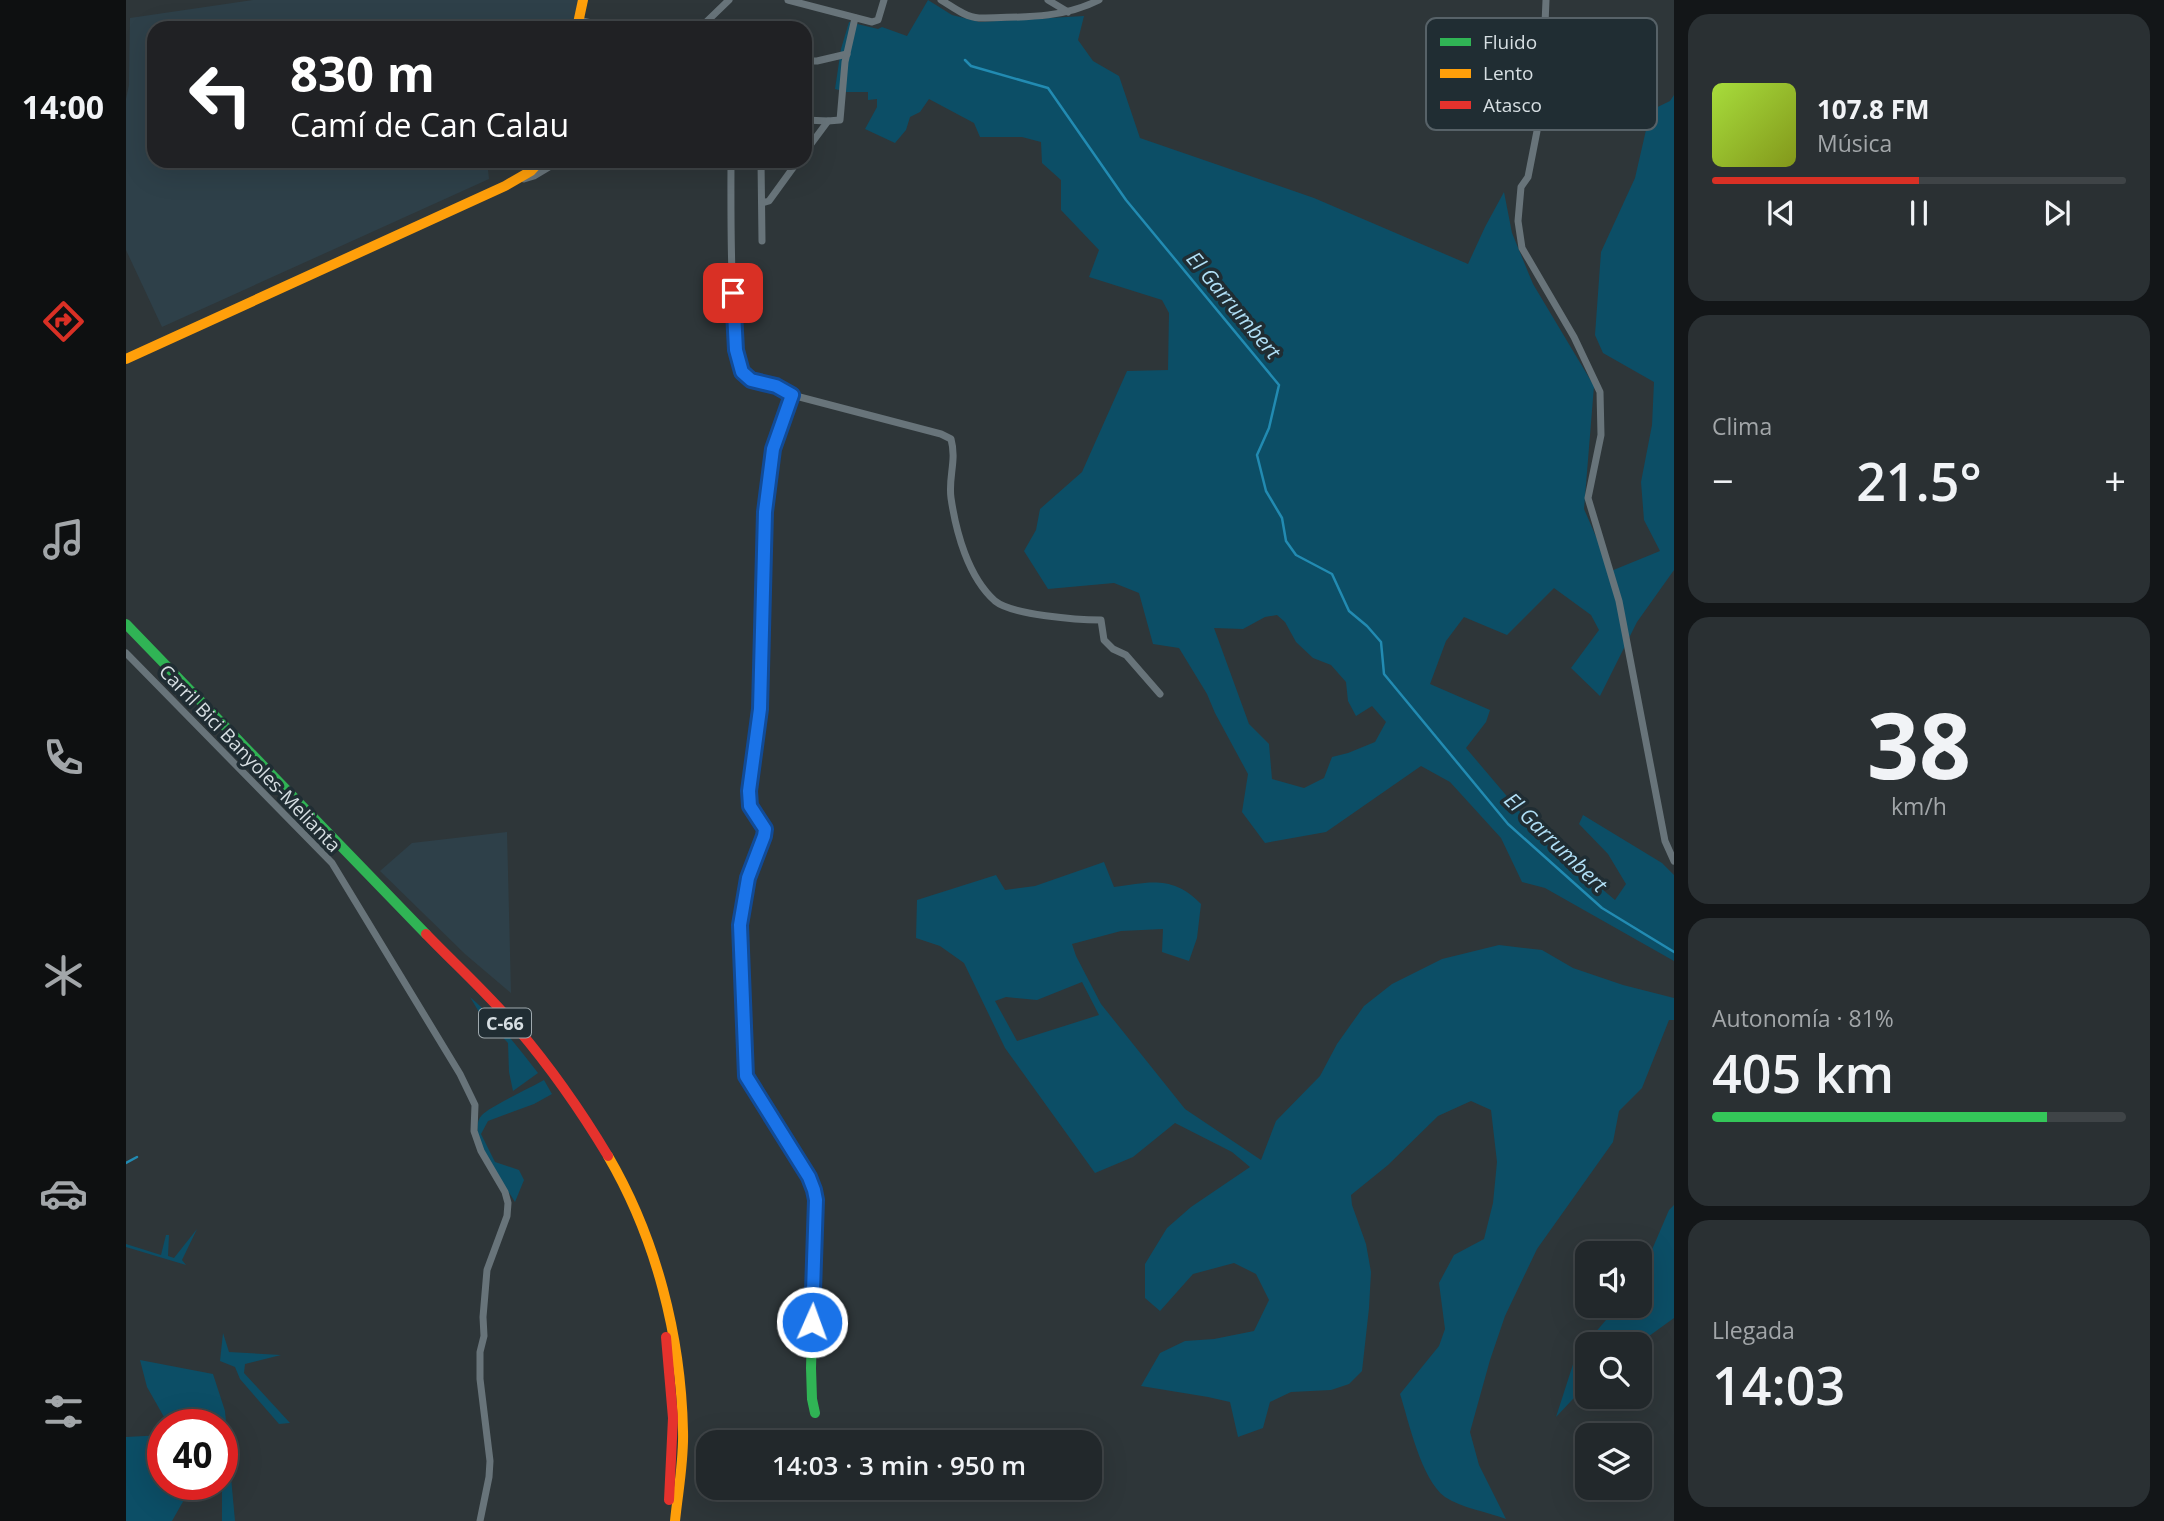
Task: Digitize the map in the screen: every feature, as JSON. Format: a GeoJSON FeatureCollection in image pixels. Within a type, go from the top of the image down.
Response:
{"type":"FeatureCollection","features":[{"type":"Feature","properties":{"kind":"main road"},"geometry":{"type":"LineString","coordinates":[[579,21],[583,0]]}},
{"type":"Feature","properties":{"kind":"main road"},"geometry":{"type":"LineString","coordinates":[[126,359],[513,182],[533,168]]}},
{"type":"Feature","properties":{"kind":"main road"},"geometry":{"type":"LineString","coordinates":[[792,395],[773,449],[765,512],[760,709],[749,791],[750,806],[765,829],[748,878],[740,925],[746,1076],[809,1177],[816,1200],[811,1368],[815,1413]]}},
{"type":"Feature","properties":{"kind":"main road","name":"C-66"},"geometry":{"type":"LineString","coordinates":[[126,624],[496,1005],[534,1047],[588,1120],[632,1203],[666,1301],[677,1352],[683,1434],[675,1521]]}},
{"type":"Feature","properties":{"kind":"main road","name":"C-66"},"geometry":{"type":"LineString","coordinates":[[126,635],[511,1030],[590,1134],[616,1182],[637,1232],[665,1328],[674,1414],[667,1521]]}},
{"type":"Feature","properties":{"kind":"main road"},"geometry":{"type":"LineString","coordinates":[[681,1471],[683,1521]]}},
{"type":"Feature","properties":{"kind":"street"},"geometry":{"type":"LineString","coordinates":[[707,21],[729,0]]}},
{"type":"Feature","properties":{"kind":"street"},"geometry":{"type":"LineString","coordinates":[[788,0],[873,22],[878,20],[884,0]]}},
{"type":"Feature","properties":{"kind":"street"},"geometry":{"type":"LineString","coordinates":[[941,0],[972,18],[1036,17],[1083,8],[1099,0]]}},
{"type":"Feature","properties":{"kind":"street"},"geometry":{"type":"LineString","coordinates":[[1048,0],[1068,12]]}},
{"type":"Feature","properties":{"kind":"street"},"geometry":{"type":"LineString","coordinates":[[1545,18],[1546,0]]}},
{"type":"Feature","properties":{"kind":"street"},"geometry":{"type":"LineString","coordinates":[[812,120],[840,120],[842,81],[855,19]]}},
{"type":"Feature","properties":{"kind":"street"},"geometry":{"type":"LineString","coordinates":[[812,61],[847,54]]}},
{"type":"Feature","properties":{"kind":"street"},"geometry":{"type":"LineString","coordinates":[[812,143],[828,121]]}},
{"type":"Feature","properties":{"kind":"street"},"geometry":{"type":"LineString","coordinates":[[1537,130],[1528,177],[1521,187],[1518,221],[1522,248],[1574,337],[1600,392],[1601,435],[1588,498],[1619,601],[1665,841],[1674,861]]}},
{"type":"Feature","properties":{"kind":"street"},"geometry":{"type":"LineString","coordinates":[[513,182],[534,176],[544,168]]}},
{"type":"Feature","properties":{"kind":"street"},"geometry":{"type":"LineString","coordinates":[[731,168],[736,350],[742,372],[751,380],[776,386],[792,395],[941,434],[951,439],[954,453],[950,496],[966,559],[977,579],[996,602],[1014,608],[1069,619],[1101,620],[1104,640],[1113,649],[1126,655],[1160,694]]}},
{"type":"Feature","properties":{"kind":"street"},"geometry":{"type":"LineString","coordinates":[[761,168],[761,241]]}},
{"type":"Feature","properties":{"kind":"street"},"geometry":{"type":"LineString","coordinates":[[762,203],[769,201],[793,168]]}},
{"type":"Feature","properties":{"kind":"street","name":"Carril Bici Banyoles-Melianta"},"geometry":{"type":"LineString","coordinates":[[126,653],[332,863],[460,1074],[475,1105],[474,1131],[481,1151],[505,1192],[508,1203],[507,1216],[487,1270],[480,1379],[489,1477],[480,1521]]}},
{"type":"Feature","properties":{"kind":"shaded area"},"geometry":{"type":"Polygon","coordinates":[[[253,0],[583,0],[578,21],[147,21],[147,168],[488,168],[489,179],[162,327],[126,250],[126,99],[129,85],[130,18],[253,0]]]}},
{"type":"Feature","properties":{"kind":"shaded area"},"geometry":{"type":"Polygon","coordinates":[[[928,0],[952,15],[980,22],[1084,16],[1078,40],[1093,61],[1119,76],[1140,138],[1314,198],[1468,264],[1504,192],[1512,233],[1533,284],[1594,386],[1584,509],[1611,571],[1660,551],[1644,520],[1641,482],[1652,425],[1654,382],[1603,353],[1595,335],[1601,252],[1635,178],[1646,130],[1657,130],[1657,107],[1670,101],[1674,95],[1674,570],[1637,622],[1600,696],[1571,668],[1599,630],[1591,615],[1554,588],[1507,635],[1464,617],[1446,641],[1430,684],[1490,710],[1486,722],[1466,748],[1545,841],[1615,900],[1626,884],[1608,854],[1579,824],[1583,815],[1662,863],[1674,875],[1674,961],[1545,888],[1522,882],[1501,838],[1450,782],[1421,766],[1326,832],[1265,843],[1242,812],[1248,774],[1207,694],[1179,648],[1153,644],[1139,593],[1114,583],[1048,589],[1024,551],[1036,530],[1040,509],[1082,472],[1127,371],[1168,370],[1169,313],[1162,300],[1089,277],[1099,250],[1061,210],[1061,180],[1042,163],[1041,142],[1022,137],[980,137],[974,123],[929,99],[920,112],[910,117],[906,130],[895,143],[865,129],[877,107],[877,99],[868,100],[868,92],[835,89],[841,49],[849,22],[878,29],[882,27],[907,36],[928,0]],[[1277,615],[1265,617],[1243,629],[1214,628],[1249,724],[1269,744],[1272,779],[1304,788],[1324,778],[1332,757],[1375,742],[1386,722],[1372,706],[1356,716],[1348,701],[1346,682],[1331,665],[1313,658],[1296,642],[1285,622],[1277,615]]]}},
{"type":"Feature","properties":{"kind":"shaded area"},"geometry":{"type":"Polygon","coordinates":[[[507,832],[511,993],[465,954],[380,871],[412,843],[507,832]]]}},
{"type":"Feature","properties":{"kind":"shaded area"},"geometry":{"type":"Polygon","coordinates":[[[1104,862],[1114,887],[1161,883],[1181,888],[1201,904],[1197,938],[1189,961],[1162,952],[1163,929],[1121,931],[1072,944],[1101,1004],[1185,1109],[1261,1160],[1276,1121],[1320,1076],[1337,1044],[1364,1006],[1392,984],[1442,959],[1499,945],[1542,950],[1573,968],[1674,998],[1674,1020],[1669,1020],[1642,1088],[1619,1111],[1613,1142],[1537,1249],[1505,1316],[1490,1360],[1470,1432],[1479,1465],[1506,1519],[1459,1504],[1445,1497],[1437,1489],[1417,1449],[1400,1394],[1439,1346],[1445,1329],[1439,1283],[1454,1255],[1484,1239],[1493,1203],[1497,1162],[1491,1110],[1471,1101],[1438,1116],[1388,1165],[1351,1195],[1366,1244],[1371,1272],[1362,1371],[1349,1384],[1331,1390],[1291,1392],[1270,1402],[1263,1428],[1238,1437],[1230,1402],[1141,1386],[1160,1353],[1185,1341],[1214,1339],[1254,1331],[1269,1300],[1256,1274],[1234,1263],[1193,1274],[1160,1311],[1145,1298],[1145,1264],[1167,1228],[1191,1207],[1250,1167],[1232,1152],[1175,1123],[1133,1157],[1095,1173],[1005,1048],[964,963],[940,946],[916,938],[917,900],[996,875],[1005,890],[1035,886],[1104,862]],[[1082,982],[1037,1000],[1006,997],[995,1001],[1017,1041],[1099,1015],[1082,982]]]}},
{"type":"Feature","properties":{"kind":"shaded area"},"geometry":{"type":"Polygon","coordinates":[[[470,997],[514,1043],[538,1073],[513,1091],[508,1043],[479,1012],[470,997]]]}},
{"type":"Feature","properties":{"kind":"shaded area"},"geometry":{"type":"Polygon","coordinates":[[[544,1080],[552,1094],[534,1104],[488,1121],[481,1134],[495,1162],[519,1170],[524,1180],[515,1202],[482,1146],[478,1123],[486,1111],[544,1080]]]}},
{"type":"Feature","properties":{"kind":"shaded area"},"geometry":{"type":"Polygon","coordinates":[[[1674,1205],[1674,1318],[1652,1334],[1596,1332],[1608,1318],[1652,1318],[1652,1250],[1669,1210],[1674,1205]]]}},
{"type":"Feature","properties":{"kind":"shaded area"},"geometry":{"type":"Polygon","coordinates":[[[197,1229],[182,1260],[186,1265],[126,1247],[126,1244],[161,1255],[166,1235],[169,1235],[168,1256],[174,1258],[197,1229]]]}},
{"type":"Feature","properties":{"kind":"shaded area"},"geometry":{"type":"Polygon","coordinates":[[[223,1333],[229,1352],[281,1355],[245,1364],[244,1373],[290,1423],[279,1424],[240,1379],[235,1367],[220,1361],[223,1333]]]}},
{"type":"Feature","properties":{"kind":"shaded area"},"geometry":{"type":"Polygon","coordinates":[[[1575,1358],[1575,1397],[1556,1417],[1575,1358]]]}},
{"type":"Feature","properties":{"kind":"shaded area"},"geometry":{"type":"Polygon","coordinates":[[[140,1360],[213,1374],[224,1409],[159,1409],[147,1387],[140,1360]]]}},
{"type":"Feature","properties":{"kind":"shaded area"},"geometry":{"type":"Polygon","coordinates":[[[147,1436],[147,1500],[184,1500],[172,1521],[126,1521],[126,1437],[147,1436]]]}},
{"type":"Feature","properties":{"kind":"shaded area"},"geometry":{"type":"Polygon","coordinates":[[[222,1500],[233,1500],[235,1521],[222,1521],[222,1500]]]}},
{"type":"Feature","properties":{"kind":"waterway","name":"El Garrumbert"},"geometry":{"type":"LineString","coordinates":[[965,60],[971,66],[1048,88],[1126,200],[1279,385],[1269,428],[1257,455],[1266,491],[1282,518],[1286,541],[1296,555],[1332,574],[1349,611],[1381,642],[1384,674],[1508,824],[1602,908],[1674,952]]}},
{"type":"Feature","properties":{"kind":"waterway"},"geometry":{"type":"LineString","coordinates":[[126,1163],[137,1157]]}},
{"type":"Feature","properties":{"kind":"traffic: fast"},"geometry":{"type":"LineString","coordinates":[[126,624],[426,934]]}},
{"type":"Feature","properties":{"kind":"traffic: fast"},"geometry":{"type":"LineString","coordinates":[[746,1071],[746,1076],[809,1177],[816,1200],[811,1368],[815,1413]]}},
{"type":"Feature","properties":{"kind":"traffic: slow"},"geometry":{"type":"LineString","coordinates":[[578,21],[583,0]]}},
{"type":"Feature","properties":{"kind":"traffic: slow"},"geometry":{"type":"LineString","coordinates":[[126,359],[505,186],[534,168]]}},
{"type":"Feature","properties":{"kind":"traffic: slow"},"geometry":{"type":"LineString","coordinates":[[753,759],[760,709],[765,512],[773,449],[792,395]]}},
{"type":"Feature","properties":{"kind":"traffic: slow"},"geometry":{"type":"LineString","coordinates":[[608,1156],[640,1220],[663,1289],[671,1324],[683,1431],[675,1521]]}},
{"type":"Feature","properties":{"kind":"traffic: jam"},"geometry":{"type":"LineString","coordinates":[[746,1071],[740,925],[748,878],[765,829],[750,806],[753,759]]}},
{"type":"Feature","properties":{"kind":"traffic: jam"},"geometry":{"type":"LineString","coordinates":[[426,934],[530,1043],[565,1090],[608,1156]]}},
{"type":"Feature","properties":{"kind":"traffic: jam"},"geometry":{"type":"LineString","coordinates":[[666,1337],[673,1418],[669,1500]]}},
{"type":"Feature","properties":{"kind":"route"},"geometry":{"type":"LineString","coordinates":[[733,293],[736,350],[742,372],[751,380],[776,386],[792,395],[773,449],[765,512],[760,709],[749,791],[750,806],[765,829],[748,878],[740,925],[746,1076],[809,1177],[816,1200],[812,1322]]}}]}
